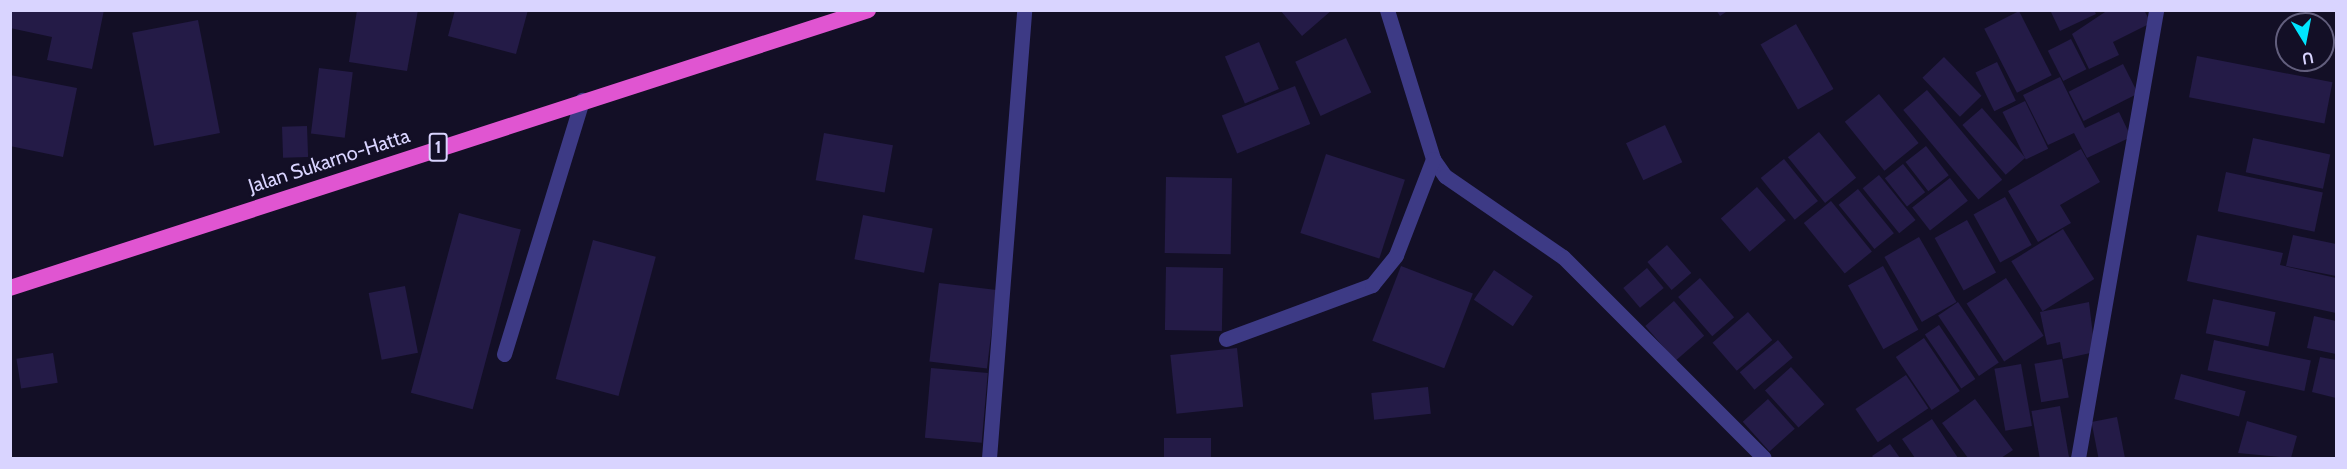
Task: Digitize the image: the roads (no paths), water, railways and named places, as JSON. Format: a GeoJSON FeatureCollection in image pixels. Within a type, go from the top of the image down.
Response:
{"type":"FeatureCollection","features":[{"type":"Feature","properties":{"kind":"highway","name":"Jalan Sukarno-Hatta"},"geometry":{"type":"LineString","coordinates":[[10,288],[582,100],[868,10]]}},
{"type":"Feature","properties":{"kind":"street"},"geometry":{"type":"LineString","coordinates":[[989,459],[1024,10]]}},
{"type":"Feature","properties":{"kind":"street"},"geometry":{"type":"LineString","coordinates":[[1387,10],[1433,159],[1445,176],[1563,257],[1764,459]]}},
{"type":"Feature","properties":{"kind":"street"},"geometry":{"type":"LineString","coordinates":[[2078,459],[2156,10]]}},
{"type":"Feature","properties":{"kind":"street"},"geometry":{"type":"LineString","coordinates":[[504,354],[582,100]]}},
{"type":"Feature","properties":{"kind":"street"},"geometry":{"type":"LineString","coordinates":[[1226,339],[1372,285],[1396,255],[1433,159]]}}]}
